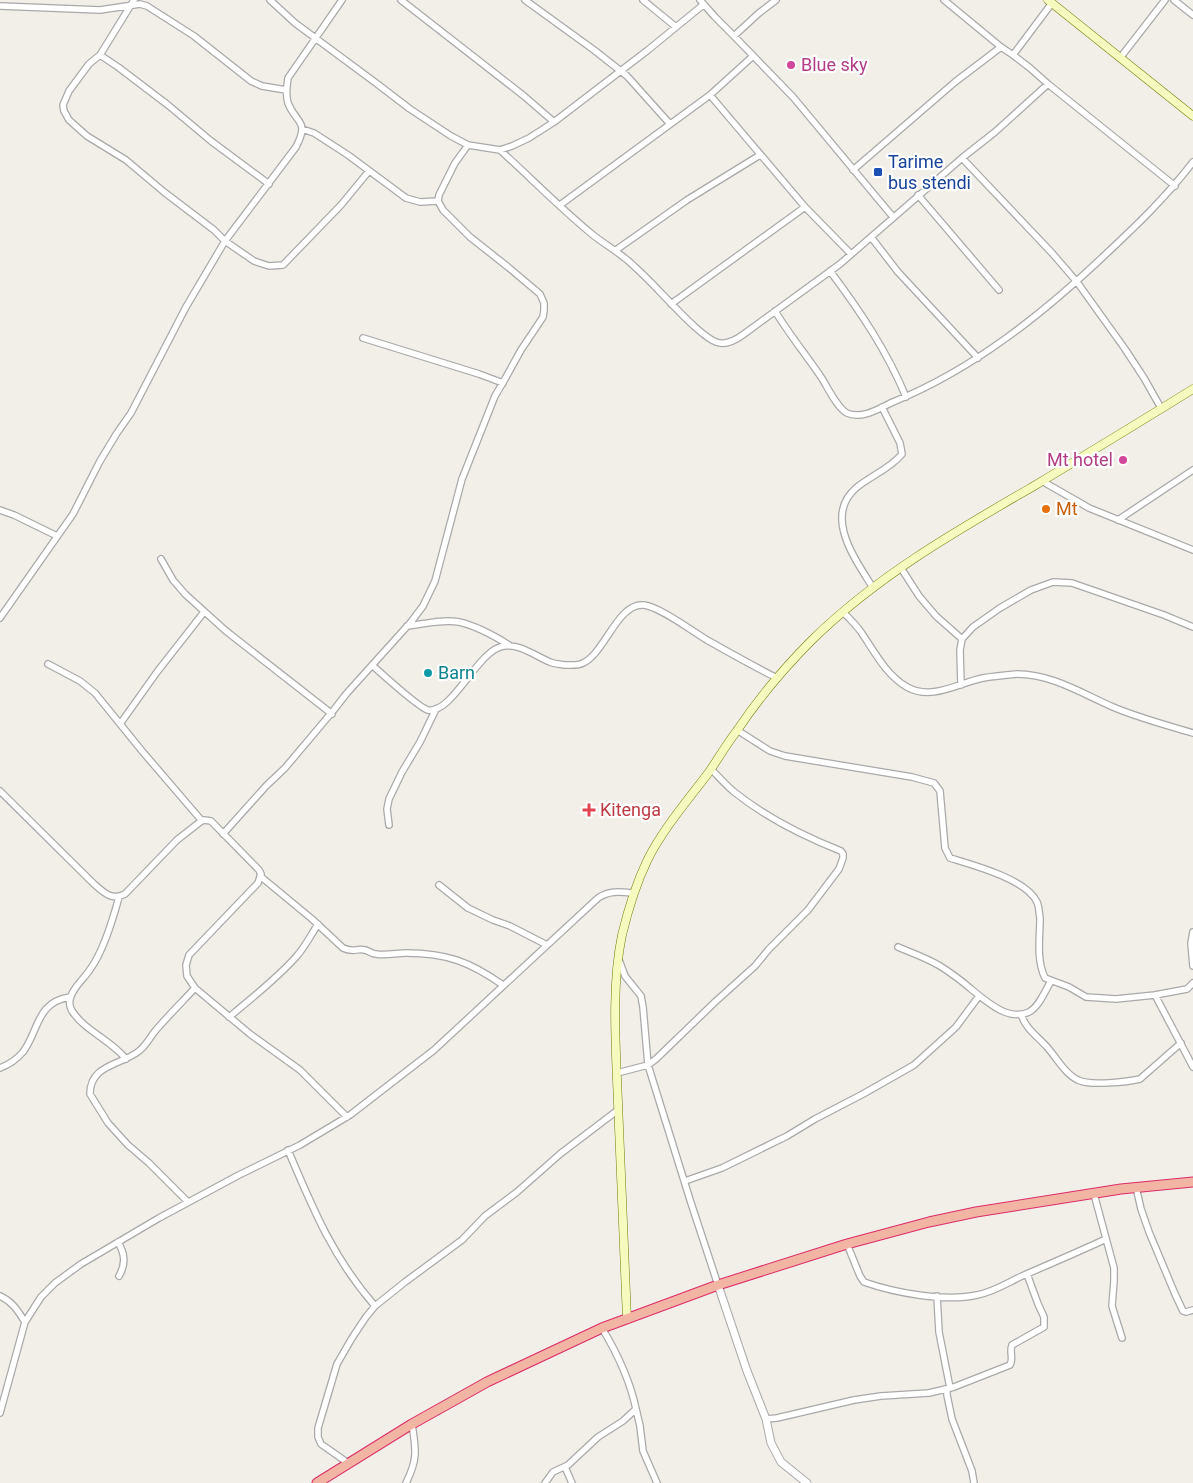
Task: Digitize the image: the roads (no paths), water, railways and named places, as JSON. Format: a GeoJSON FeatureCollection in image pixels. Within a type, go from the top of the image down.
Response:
{"type":"FeatureCollection","features":[{"type":"Feature","properties":{"kind":"highway"},"geometry":{"type":"LineString","coordinates":[[317,1483],[412,1424],[487,1382],[602,1328],[718,1285],[847,1244],[929,1222],[976,1212],[1136,1187],[1193,1182]]}},
{"type":"Feature","properties":{"kind":"main road"},"geometry":{"type":"LineString","coordinates":[[1050,2],[1193,116]]}},
{"type":"Feature","properties":{"kind":"main road"},"geometry":{"type":"LineString","coordinates":[[627,1319],[618,1110],[616,997],[622,936],[634,893],[648,859],[673,820],[737,730],[777,678],[812,640],[843,612],[873,588],[948,536],[1042,481],[1193,388]]}},
{"type":"Feature","properties":{"kind":"street"},"geometry":{"type":"LineString","coordinates":[[134,0],[100,55],[89,64],[75,82],[64,100],[64,111],[70,120],[87,136],[126,160],[225,240],[254,261],[269,266],[283,264],[341,206],[369,171]]}},
{"type":"Feature","properties":{"kind":"street"},"geometry":{"type":"LineString","coordinates":[[270,0],[295,23],[410,109],[451,136],[468,145],[500,150],[529,138],[554,122],[648,50],[702,2],[793,97],[892,217]]}},
{"type":"Feature","properties":{"kind":"street"},"geometry":{"type":"LineString","coordinates":[[0,618],[73,514],[100,461],[131,413],[186,307],[225,240],[296,148],[302,137],[302,129],[300,122],[288,104],[286,90],[288,78],[342,0]]}},
{"type":"Feature","properties":{"kind":"street"},"geometry":{"type":"LineString","coordinates":[[401,0],[524,96],[554,122]]}},
{"type":"Feature","properties":{"kind":"street"},"geometry":{"type":"LineString","coordinates":[[525,0],[627,76],[670,124]]}},
{"type":"Feature","properties":{"kind":"street"},"geometry":{"type":"LineString","coordinates":[[643,0],[676,27]]}},
{"type":"Feature","properties":{"kind":"street"},"geometry":{"type":"LineString","coordinates":[[734,36],[776,0]]}},
{"type":"Feature","properties":{"kind":"street"},"geometry":{"type":"LineString","coordinates":[[944,0],[1175,186]]}},
{"type":"Feature","properties":{"kind":"street"},"geometry":{"type":"LineString","coordinates":[[1120,58],[1165,0]]}},
{"type":"Feature","properties":{"kind":"street"},"geometry":{"type":"LineString","coordinates":[[1178,1],[1193,14]]}},
{"type":"Feature","properties":{"kind":"street"},"geometry":{"type":"LineString","coordinates":[[1013,55],[1050,2]]}},
{"type":"Feature","properties":{"kind":"street"},"geometry":{"type":"LineString","coordinates":[[0,6],[100,10],[140,4],[147,6],[194,36],[251,81],[262,86],[286,90]]}},
{"type":"Feature","properties":{"kind":"street"},"geometry":{"type":"LineString","coordinates":[[853,170],[955,82],[1001,47]]}},
{"type":"Feature","properties":{"kind":"street"},"geometry":{"type":"LineString","coordinates":[[100,55],[269,184]]}},
{"type":"Feature","properties":{"kind":"street"},"geometry":{"type":"LineString","coordinates":[[560,205],[710,94],[753,56]]}},
{"type":"Feature","properties":{"kind":"street"},"geometry":{"type":"LineString","coordinates":[[500,150],[595,237],[616,250],[635,266],[671,304],[706,336],[717,343],[725,343],[734,341],[830,271],[995,132],[1048,84]]}},
{"type":"Feature","properties":{"kind":"street"},"geometry":{"type":"LineString","coordinates":[[710,94],[805,207],[851,254]]}},
{"type":"Feature","properties":{"kind":"street"},"geometry":{"type":"LineString","coordinates":[[302,129],[314,133],[406,198],[420,202],[438,201]]}},
{"type":"Feature","properties":{"kind":"street"},"geometry":{"type":"LineString","coordinates":[[224,834],[266,786],[285,768],[423,606],[434,581],[462,479],[495,396],[521,350],[543,318],[544,303],[540,294],[508,266],[470,237],[442,210],[438,201],[439,195],[455,163],[468,145]]}},
{"type":"Feature","properties":{"kind":"street"},"geometry":{"type":"LineString","coordinates":[[616,250],[687,200],[760,155]]}},
{"type":"Feature","properties":{"kind":"street"},"geometry":{"type":"LineString","coordinates":[[962,158],[1047,247],[1077,282],[1130,356],[1161,408]]}},
{"type":"Feature","properties":{"kind":"street"},"geometry":{"type":"LineString","coordinates":[[775,311],[838,404],[845,412],[854,415],[865,415],[961,369],[1041,312],[1077,282],[1148,215],[1175,186],[1193,162]]}},
{"type":"Feature","properties":{"kind":"street"},"geometry":{"type":"LineString","coordinates":[[918,196],[999,290]]}},
{"type":"Feature","properties":{"kind":"street"},"geometry":{"type":"LineString","coordinates":[[671,304],[805,207]]}},
{"type":"Feature","properties":{"kind":"street"},"geometry":{"type":"LineString","coordinates":[[870,237],[898,272],[978,358]]}},
{"type":"Feature","properties":{"kind":"street"},"geometry":{"type":"LineString","coordinates":[[830,271],[886,354],[906,397]]}},
{"type":"Feature","properties":{"kind":"street"},"geometry":{"type":"LineString","coordinates":[[363,338],[479,374],[503,384]]}},
{"type":"Feature","properties":{"kind":"street"},"geometry":{"type":"LineString","coordinates":[[873,588],[856,562],[841,525],[845,501],[855,489],[896,461],[902,454],[900,443],[882,407]]}},
{"type":"Feature","properties":{"kind":"street"},"geometry":{"type":"LineString","coordinates":[[1118,520],[1193,470]]}},
{"type":"Feature","properties":{"kind":"street"},"geometry":{"type":"LineString","coordinates":[[1042,481],[1089,508],[1193,550]]}},
{"type":"Feature","properties":{"kind":"street"},"geometry":{"type":"LineString","coordinates":[[0,510],[57,536]]}},
{"type":"Feature","properties":{"kind":"street"},"geometry":{"type":"LineString","coordinates":[[161,559],[173,580],[204,612],[332,714]]}},
{"type":"Feature","properties":{"kind":"street"},"geometry":{"type":"LineString","coordinates":[[901,568],[919,596],[936,616],[962,639]]}},
{"type":"Feature","properties":{"kind":"street"},"geometry":{"type":"LineString","coordinates":[[961,684],[960,650],[962,639],[973,627],[1000,608],[1031,590],[1053,582],[1072,583],[1193,627]]}},
{"type":"Feature","properties":{"kind":"street"},"geometry":{"type":"LineString","coordinates":[[372,665],[418,705],[428,710],[436,709],[453,695],[493,650],[507,646],[521,648],[552,663],[578,665],[585,662],[597,650],[626,611],[643,604],[655,608],[706,640],[777,678]]}},
{"type":"Feature","properties":{"kind":"street"},"geometry":{"type":"LineString","coordinates":[[120,724],[204,612]]}},
{"type":"Feature","properties":{"kind":"street"},"geometry":{"type":"LineString","coordinates":[[843,612],[860,630],[889,673],[906,686],[920,692],[932,693],[983,678],[1018,674],[1039,676],[1073,688],[1114,708],[1193,733]]}},
{"type":"Feature","properties":{"kind":"street"},"geometry":{"type":"LineString","coordinates":[[407,626],[458,622],[487,632],[513,647]]}},
{"type":"Feature","properties":{"kind":"street"},"geometry":{"type":"LineString","coordinates":[[48,664],[95,693],[202,821]]}},
{"type":"Feature","properties":{"kind":"street"},"geometry":{"type":"LineString","coordinates":[[389,825],[387,809],[389,799],[436,709]]}},
{"type":"Feature","properties":{"kind":"street"},"geometry":{"type":"LineString","coordinates":[[737,730],[770,751],[785,756],[912,777],[934,783],[940,791],[945,848],[950,858],[981,867],[1008,878],[1027,891],[1037,902],[1040,916],[1041,970],[1045,978],[1069,987],[1086,997],[1116,999],[1155,995],[1187,988],[1193,983]]}},
{"type":"Feature","properties":{"kind":"street"},"geometry":{"type":"LineString","coordinates":[[617,1073],[656,1060],[721,996],[755,966],[769,949],[808,910],[834,877],[842,863],[843,854],[841,850],[804,835],[758,809],[733,790],[711,769]]}},
{"type":"Feature","properties":{"kind":"street"},"geometry":{"type":"LineString","coordinates":[[0,791],[94,884],[113,898],[125,894],[177,840],[202,821],[211,821],[259,870],[260,876],[254,888],[189,955],[186,965],[187,976],[195,988],[229,1017],[300,1070],[347,1117]]}},
{"type":"Feature","properties":{"kind":"street"},"geometry":{"type":"LineString","coordinates":[[260,876],[318,924],[343,948],[348,950],[367,950],[378,955],[407,953],[452,957],[479,969],[503,985]]}},
{"type":"Feature","properties":{"kind":"street"},"geometry":{"type":"LineString","coordinates":[[439,885],[468,908],[510,926],[547,945]]}},
{"type":"Feature","properties":{"kind":"street"},"geometry":{"type":"LineString","coordinates":[[0,1413],[25,1322],[41,1297],[55,1283],[81,1264],[188,1202],[347,1117],[434,1050],[578,918],[590,904],[602,895],[613,892],[634,893]]}},
{"type":"Feature","properties":{"kind":"street"},"geometry":{"type":"LineString","coordinates":[[119,897],[114,918],[97,957],[70,998],[70,1008],[83,1024],[120,1051],[126,1059]]}},
{"type":"Feature","properties":{"kind":"street"},"geometry":{"type":"LineString","coordinates":[[229,1017],[296,957],[318,924]]}},
{"type":"Feature","properties":{"kind":"street"},"geometry":{"type":"LineString","coordinates":[[1193,932],[1191,943],[1193,966]]}},
{"type":"Feature","properties":{"kind":"street"},"geometry":{"type":"LineString","coordinates":[[898,947],[940,966],[979,996],[1010,1014],[1029,1012],[1036,1005],[1051,981]]}},
{"type":"Feature","properties":{"kind":"street"},"geometry":{"type":"LineString","coordinates":[[619,960],[626,976],[636,988],[642,1001],[648,1064],[718,1285],[747,1371],[766,1419],[771,1442],[780,1462],[806,1483]]}},
{"type":"Feature","properties":{"kind":"street"},"geometry":{"type":"LineString","coordinates":[[188,1202],[114,1130],[90,1094],[91,1084],[97,1074],[132,1057],[141,1050],[156,1030],[195,988]]}},
{"type":"Feature","properties":{"kind":"street"},"geometry":{"type":"LineString","coordinates":[[1155,995],[1193,1067]]}},
{"type":"Feature","properties":{"kind":"street"},"geometry":{"type":"LineString","coordinates":[[685,1181],[722,1168],[788,1136],[914,1065],[956,1027],[979,996]]}},
{"type":"Feature","properties":{"kind":"street"},"geometry":{"type":"LineString","coordinates":[[0,1068],[23,1052],[36,1026],[52,1004],[58,1000],[70,998]]}},
{"type":"Feature","properties":{"kind":"street"},"geometry":{"type":"LineString","coordinates":[[1020,1014],[1024,1023],[1066,1070],[1078,1080],[1088,1083],[1140,1079],[1181,1043]]}},
{"type":"Feature","properties":{"kind":"street"},"geometry":{"type":"LineString","coordinates":[[348,1463],[321,1444],[318,1437],[318,1428],[337,1364],[366,1317],[375,1306],[462,1240],[485,1216],[517,1192],[560,1154],[618,1110]]}},
{"type":"Feature","properties":{"kind":"street"},"geometry":{"type":"LineString","coordinates":[[288,1150],[316,1215],[335,1252],[356,1284],[375,1306]]}},
{"type":"Feature","properties":{"kind":"street"},"geometry":{"type":"LineString","coordinates":[[1136,1187],[1149,1232],[1174,1294],[1183,1311],[1193,1310]]}},
{"type":"Feature","properties":{"kind":"street"},"geometry":{"type":"LineString","coordinates":[[1094,1194],[1114,1268],[1112,1306],[1122,1338]]}},
{"type":"Feature","properties":{"kind":"street"},"geometry":{"type":"LineString","coordinates":[[847,1244],[864,1282],[914,1294],[949,1297],[975,1296],[994,1291],[1106,1239]]}},
{"type":"Feature","properties":{"kind":"street"},"geometry":{"type":"LineString","coordinates":[[118,1242],[124,1264],[119,1276]]}},
{"type":"Feature","properties":{"kind":"street"},"geometry":{"type":"LineString","coordinates":[[766,1419],[854,1400],[881,1396],[928,1394],[1010,1365],[1012,1362],[1012,1345],[1044,1327],[1044,1317],[1028,1274]]}},
{"type":"Feature","properties":{"kind":"street"},"geometry":{"type":"LineString","coordinates":[[938,1296],[939,1332],[949,1388],[947,1396],[952,1419],[972,1471],[974,1483]]}},
{"type":"Feature","properties":{"kind":"street"},"geometry":{"type":"LineString","coordinates":[[1,1297],[8,1299],[16,1307],[25,1322]]}},
{"type":"Feature","properties":{"kind":"street"},"geometry":{"type":"LineString","coordinates":[[602,1328],[616,1351],[630,1384],[640,1426],[643,1451],[657,1483]]}},
{"type":"Feature","properties":{"kind":"street"},"geometry":{"type":"LineString","coordinates":[[545,1483],[553,1472],[568,1465],[598,1437],[636,1409]]}},
{"type":"Feature","properties":{"kind":"street"},"geometry":{"type":"LineString","coordinates":[[407,1482],[415,1461],[416,1449],[412,1424]]}},
{"type":"Feature","properties":{"kind":"street"},"geometry":{"type":"LineString","coordinates":[[565,1467],[572,1483]]}},
{"type":"Feature","properties":{"kind":"place","name":"Blue sky"},"geometry":{"type":"Point","coordinates":[791,65]}},
{"type":"Feature","properties":{"kind":"place","name":"Tarime bus stendi"},"geometry":{"type":"Point","coordinates":[878,172]}},
{"type":"Feature","properties":{"kind":"place","name":"Mt hotel"},"geometry":{"type":"Point","coordinates":[1123,460]}},
{"type":"Feature","properties":{"kind":"place","name":"Mt"},"geometry":{"type":"Point","coordinates":[1046,509]}},
{"type":"Feature","properties":{"kind":"place","name":"Barn"},"geometry":{"type":"Point","coordinates":[428,673]}},
{"type":"Feature","properties":{"kind":"place","name":"Kitenga"},"geometry":{"type":"Point","coordinates":[589,810]}}]}
